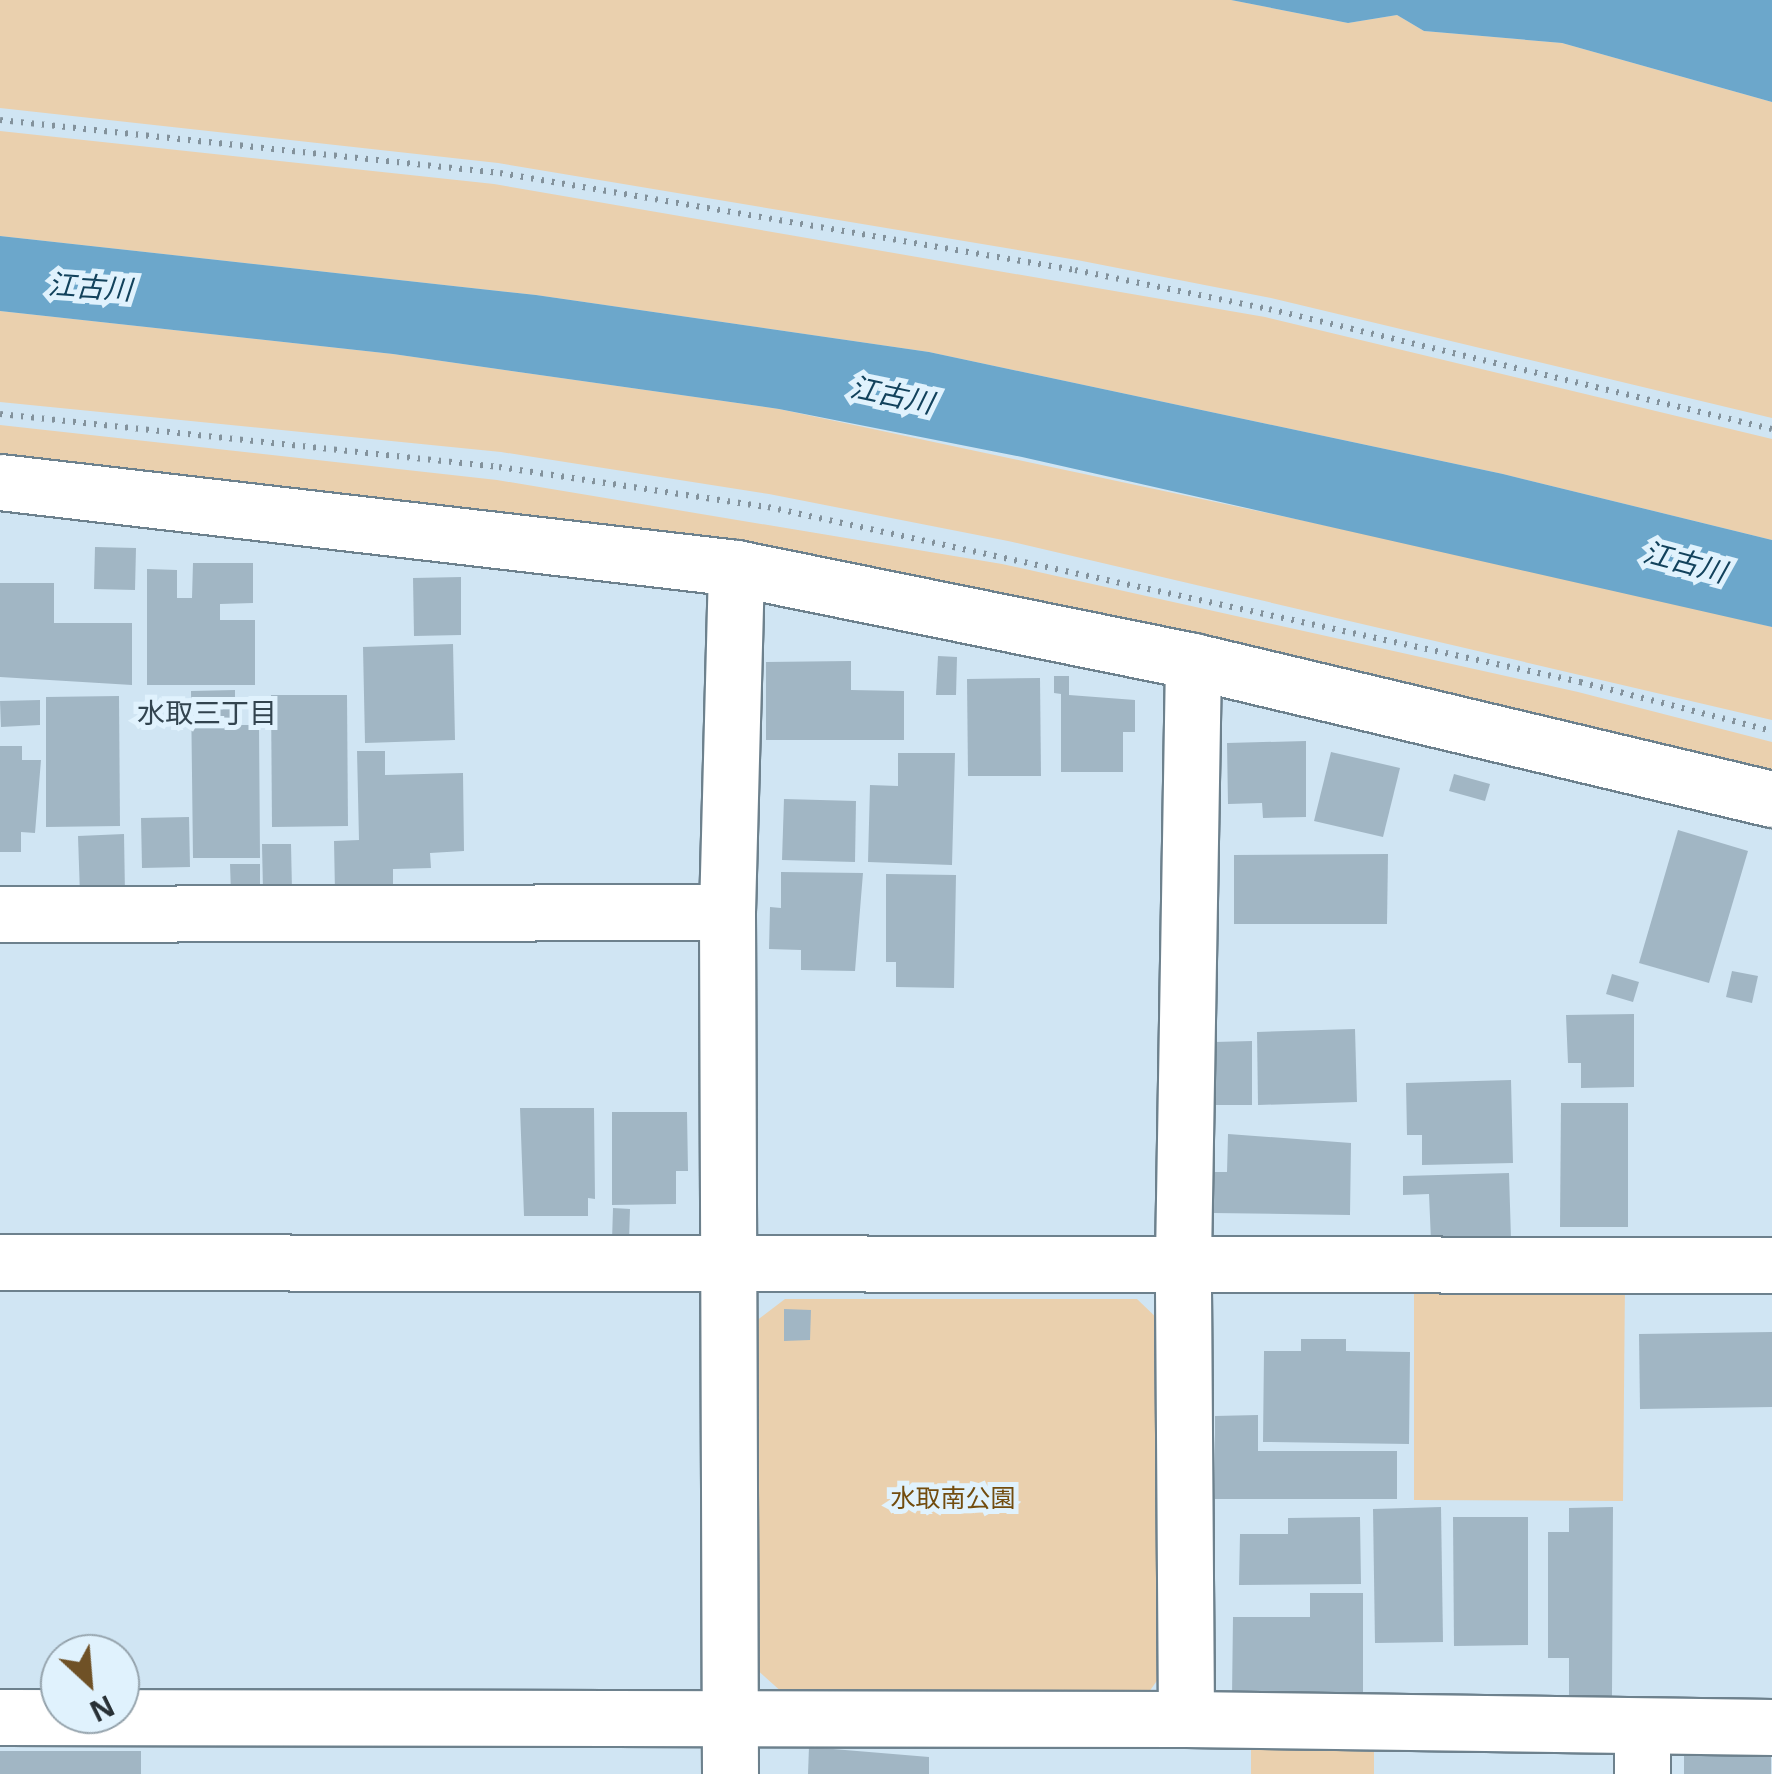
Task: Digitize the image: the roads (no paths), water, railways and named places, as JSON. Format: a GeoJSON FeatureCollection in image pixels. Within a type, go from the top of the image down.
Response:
{"type":"FeatureCollection","features":[{"type":"Feature","properties":{"kind":"street"},"geometry":{"type":"LineString","coordinates":[[0,482],[736,568],[1193,662],[1772,800]]}},
{"type":"Feature","properties":{"kind":"street"},"geometry":{"type":"LineString","coordinates":[[730,1774],[728,912],[736,568]]}},
{"type":"Feature","properties":{"kind":"street"},"geometry":{"type":"LineString","coordinates":[[1186,1718],[1183,1260],[1193,662]]}},
{"type":"Feature","properties":{"kind":"street"},"geometry":{"type":"LineString","coordinates":[[0,914],[728,912]]}},
{"type":"Feature","properties":{"kind":"street"},"geometry":{"type":"LineString","coordinates":[[0,1262],[1183,1260],[1772,1265]]}},
{"type":"Feature","properties":{"kind":"street"},"geometry":{"type":"LineString","coordinates":[[0,1716],[1186,1718],[1642,1752],[1772,1728]]}},
{"type":"Feature","properties":{"kind":"water"},"geometry":{"type":"Polygon","coordinates":[[[1231,0],[1772,0],[1772,102],[1562,43],[1424,31],[1397,15],[1348,23],[1231,0]]]}},
{"type":"Feature","properties":{"kind":"water","name":"江古川"},"geometry":{"type":"Polygon","coordinates":[[[0,236],[536,295],[929,352],[1503,474],[1772,540],[1772,627],[1022,457],[779,409],[393,354],[0,311],[0,236]]]}},
{"type":"Feature","properties":{"kind":"district","name":"水取三丁目"},"geometry":{"type":"Point","coordinates":[207,712]}},
{"type":"Feature","properties":{"kind":"park label","name":"水取南公園"},"geometry":{"type":"Point","coordinates":[953,1497]}}]}
